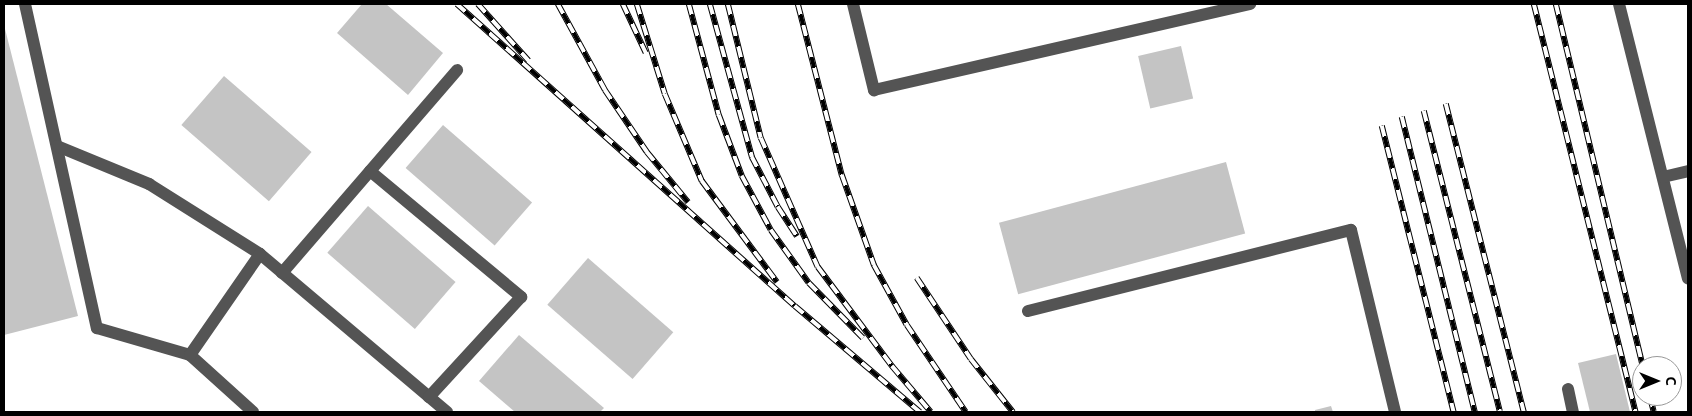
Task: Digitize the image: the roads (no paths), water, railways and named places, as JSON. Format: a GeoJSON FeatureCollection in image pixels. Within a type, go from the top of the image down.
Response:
{"type":"FeatureCollection","features":[{"type":"Feature","properties":{"kind":"lane"},"geometry":{"type":"LineString","coordinates":[[25,4],[97,328],[190,355],[254,412]]}},
{"type":"Feature","properties":{"kind":"lane"},"geometry":{"type":"LineString","coordinates":[[853,4],[874,90],[1250,4]]}},
{"type":"Feature","properties":{"kind":"lane"},"geometry":{"type":"LineString","coordinates":[[1619,4],[1688,278]]}},
{"type":"Feature","properties":{"kind":"lane"},"geometry":{"type":"LineString","coordinates":[[282,273],[457,70]]}},
{"type":"Feature","properties":{"kind":"lane"},"geometry":{"type":"LineString","coordinates":[[57,146],[149,184],[260,254],[446,412]]}},
{"type":"Feature","properties":{"kind":"lane"},"geometry":{"type":"LineString","coordinates":[[370,170],[521,297],[429,397]]}},
{"type":"Feature","properties":{"kind":"lane"},"geometry":{"type":"LineString","coordinates":[[1663,177],[1688,171]]}},
{"type":"Feature","properties":{"kind":"lane"},"geometry":{"type":"LineString","coordinates":[[1028,311],[1352,230],[1395,412]]}},
{"type":"Feature","properties":{"kind":"lane"},"geometry":{"type":"LineString","coordinates":[[190,355],[260,254]]}},
{"type":"Feature","properties":{"kind":"lane"},"geometry":{"type":"LineString","coordinates":[[1568,389],[1573,412]]}},
{"type":"Feature","properties":{"kind":"railway"},"geometry":{"type":"LineString","coordinates":[[457,4],[795,306],[920,412]]}},
{"type":"Feature","properties":{"kind":"railway"},"geometry":{"type":"LineString","coordinates":[[478,4],[529,61]]}},
{"type":"Feature","properties":{"kind":"railway"},"geometry":{"type":"LineString","coordinates":[[558,4],[605,90],[647,152],[688,202]]}},
{"type":"Feature","properties":{"kind":"railway"},"geometry":{"type":"LineString","coordinates":[[623,4],[646,53]]}},
{"type":"Feature","properties":{"kind":"railway"},"geometry":{"type":"LineString","coordinates":[[637,4],[665,94],[702,181],[777,282]]}},
{"type":"Feature","properties":{"kind":"railway"},"geometry":{"type":"LineString","coordinates":[[689,4],[719,115],[742,176],[771,230],[809,283],[863,338]]}},
{"type":"Feature","properties":{"kind":"railway"},"geometry":{"type":"LineString","coordinates":[[710,4],[752,157],[778,207],[797,236]]}},
{"type":"Feature","properties":{"kind":"railway"},"geometry":{"type":"LineString","coordinates":[[728,4],[761,138],[818,267],[892,366],[931,412]]}},
{"type":"Feature","properties":{"kind":"railway"},"geometry":{"type":"LineString","coordinates":[[798,4],[842,175],[874,265],[907,325],[966,412]]}},
{"type":"Feature","properties":{"kind":"railway"},"geometry":{"type":"LineString","coordinates":[[1534,4],[1636,412]]}},
{"type":"Feature","properties":{"kind":"railway"},"geometry":{"type":"LineString","coordinates":[[1556,4],[1641,356]]}},
{"type":"Feature","properties":{"kind":"railway"},"geometry":{"type":"LineString","coordinates":[[1446,104],[1524,412]]}},
{"type":"Feature","properties":{"kind":"railway"},"geometry":{"type":"LineString","coordinates":[[1424,111],[1500,412]]}},
{"type":"Feature","properties":{"kind":"railway"},"geometry":{"type":"LineString","coordinates":[[1402,117],[1475,412]]}},
{"type":"Feature","properties":{"kind":"railway"},"geometry":{"type":"LineString","coordinates":[[1382,126],[1454,412]]}},
{"type":"Feature","properties":{"kind":"railway"},"geometry":{"type":"LineString","coordinates":[[917,278],[971,359],[1013,412]]}},
{"type":"Feature","properties":{"kind":"railway"},"geometry":{"type":"LineString","coordinates":[[1652,406],[1654,412]]}}]}
